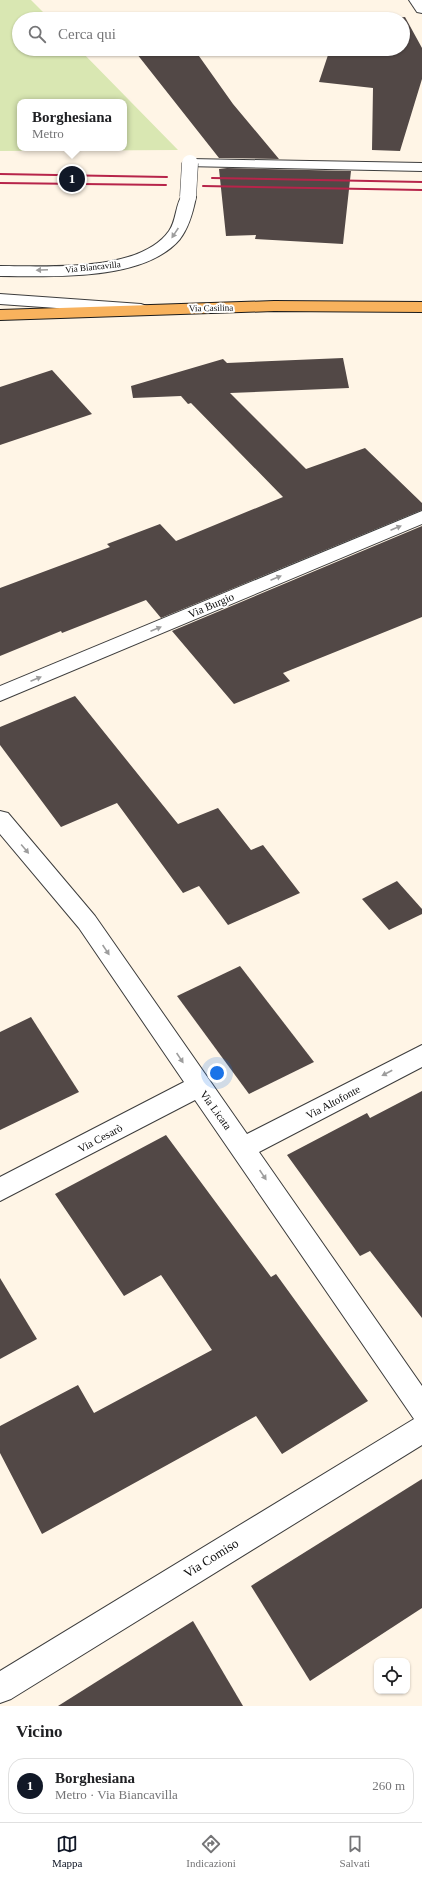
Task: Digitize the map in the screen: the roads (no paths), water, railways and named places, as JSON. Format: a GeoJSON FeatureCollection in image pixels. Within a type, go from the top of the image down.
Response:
{"type":"FeatureCollection","features":[{"type":"Feature","properties":{"kind":"main road","name":"Via Casilina"},"geometry":{"type":"LineString","coordinates":[[0,314],[148,309],[321,306],[422,307]]}},
{"type":"Feature","properties":{"kind":"street"},"geometry":{"type":"LineString","coordinates":[[416,0],[422,9]]}},
{"type":"Feature","properties":{"kind":"street","name":"Via Biancavilla"},"geometry":{"type":"LineString","coordinates":[[0,271],[88,268],[126,263],[145,257],[172,239],[184,218],[194,159],[422,168]]}},
{"type":"Feature","properties":{"kind":"street"},"geometry":{"type":"LineString","coordinates":[[0,299],[148,309]]}},
{"type":"Feature","properties":{"kind":"street","name":"Via Burgio"},"geometry":{"type":"LineString","coordinates":[[0,694],[422,517]]}},
{"type":"Feature","properties":{"kind":"street","name":"Via Licata"},"geometry":{"type":"LineString","coordinates":[[0,819],[87,922],[199,1086],[244,1148],[422,1409]]}},
{"type":"Feature","properties":{"kind":"street","name":"Via Altofonte"},"geometry":{"type":"LineString","coordinates":[[244,1148],[422,1055]]}},
{"type":"Feature","properties":{"kind":"street","name":"Via Cesarò"},"geometry":{"type":"LineString","coordinates":[[0,1190],[199,1086]]}},
{"type":"Feature","properties":{"kind":"street","name":"Via Comiso"},"geometry":{"type":"LineString","coordinates":[[0,1688],[422,1429]]}},
{"type":"Feature","properties":{"kind":"railway"},"geometry":{"type":"LineString","coordinates":[[0,174],[167,177]]}},
{"type":"Feature","properties":{"kind":"railway"},"geometry":{"type":"LineString","coordinates":[[212,178],[422,182]]}},
{"type":"Feature","properties":{"kind":"railway"},"geometry":{"type":"LineString","coordinates":[[0,183],[166,185]]}},
{"type":"Feature","properties":{"kind":"railway"},"geometry":{"type":"LineString","coordinates":[[203,186],[422,190]]}},
{"type":"Feature","properties":{"kind":"place","name":"Borghesiana"},"geometry":{"type":"Point","coordinates":[72,179]}}]}
